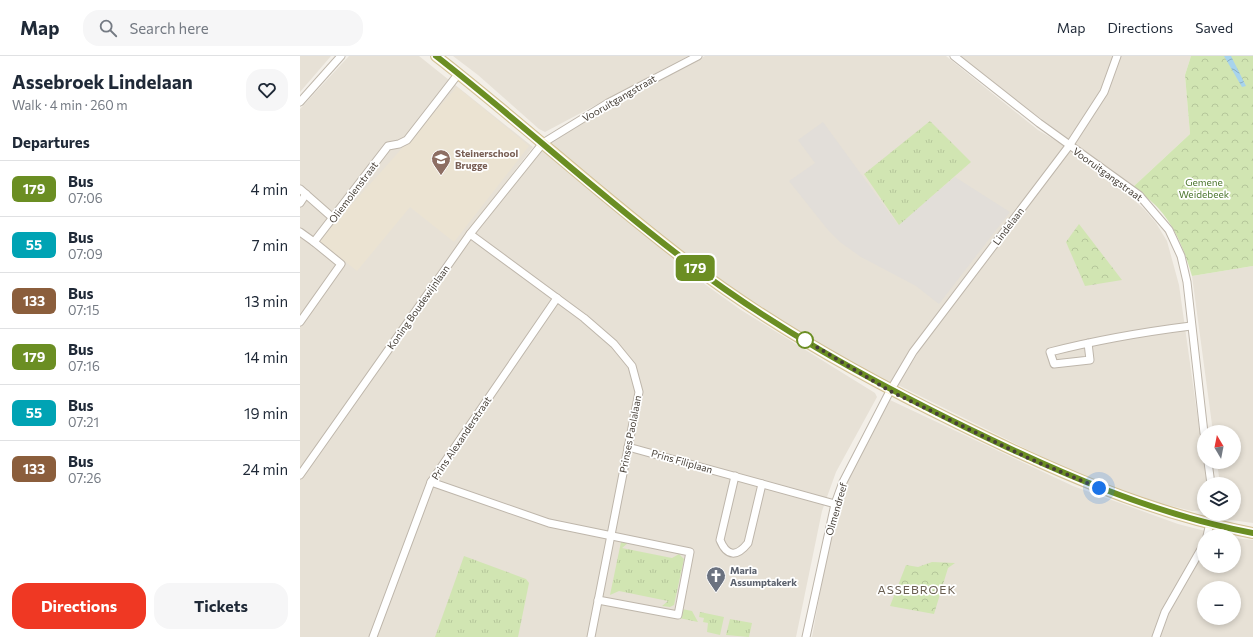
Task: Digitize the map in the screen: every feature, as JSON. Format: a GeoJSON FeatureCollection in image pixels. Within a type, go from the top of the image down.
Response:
{"type":"FeatureCollection","features":[{"type":"Feature","properties":{"kind":"main road"},"geometry":{"type":"LineString","coordinates":[[436,56],[459,73],[543,144],[695,268],[740,300],[890,391],[1028,458],[1084,482],[1137,502],[1211,525],[1253,533]]}},
{"type":"Feature","properties":{"kind":"street"},"geometry":{"type":"LineString","coordinates":[[300,102],[341,56]]}},
{"type":"Feature","properties":{"kind":"street","name":"Vooruitgangstraat"},"geometry":{"type":"LineString","coordinates":[[543,144],[608,103],[698,56]]}},
{"type":"Feature","properties":{"kind":"street","name":"Vooruitgangstraat"},"geometry":{"type":"LineString","coordinates":[[954,56],[1069,146],[1140,195],[1169,230],[1179,251],[1185,272],[1203,425]]}},
{"type":"Feature","properties":{"kind":"street","name":"Lindelaan"},"geometry":{"type":"LineString","coordinates":[[890,391],[913,352],[1069,146],[1104,92],[1117,56]]}},
{"type":"Feature","properties":{"kind":"street","name":"Oliemolenstraat"},"geometry":{"type":"LineString","coordinates":[[314,242],[388,146],[407,140],[459,73]]}},
{"type":"Feature","properties":{"kind":"street","name":"Koning Boudewijnlaan"},"geometry":{"type":"LineString","coordinates":[[300,475],[470,234],[543,144]]}},
{"type":"Feature","properties":{"kind":"street"},"geometry":{"type":"LineString","coordinates":[[300,202],[303,192],[333,218]]}},
{"type":"Feature","properties":{"kind":"street"},"geometry":{"type":"LineString","coordinates":[[300,232],[341,264],[301,318]]}},
{"type":"Feature","properties":{"kind":"street","name":"Prinses Paolalaan"},"geometry":{"type":"LineString","coordinates":[[470,234],[584,318],[614,344],[632,366],[639,392],[590,637]]}},
{"type":"Feature","properties":{"kind":"street","name":"Prins Alexanderstraat"},"geometry":{"type":"LineString","coordinates":[[373,637],[431,482],[557,298]]}},
{"type":"Feature","properties":{"kind":"street"},"geometry":{"type":"LineString","coordinates":[[1088,342],[1090,360],[1054,364],[1050,352],[1088,342],[1191,326]]}},
{"type":"Feature","properties":{"kind":"street","name":"Olmendreef"},"geometry":{"type":"LineString","coordinates":[[806,637],[835,504],[843,482],[890,391]]}},
{"type":"Feature","properties":{"kind":"street","name":"Prins Filiplaan"},"geometry":{"type":"LineString","coordinates":[[628,447],[835,504]]}},
{"type":"Feature","properties":{"kind":"street"},"geometry":{"type":"LineString","coordinates":[[735,476],[720,540],[723,548],[729,553],[740,552],[748,543],[762,484]]}},
{"type":"Feature","properties":{"kind":"street"},"geometry":{"type":"LineString","coordinates":[[431,482],[549,523],[690,552],[678,615],[598,600]]}},
{"type":"Feature","properties":{"kind":"street"},"geometry":{"type":"LineString","coordinates":[[1210,529],[1211,521]]}},
{"type":"Feature","properties":{"kind":"street"},"geometry":{"type":"LineString","coordinates":[[1156,637],[1165,612],[1197,556]]}},
{"type":"Feature","properties":{"kind":"shaded area"},"geometry":{"type":"Polygon","coordinates":[[[300,56],[331,56],[300,92],[300,56]]]}},
{"type":"Feature","properties":{"kind":"shaded area"},"geometry":{"type":"Polygon","coordinates":[[[349,56],[419,56],[533,147],[449,256],[300,469],[300,109],[349,56]]]}},
{"type":"Feature","properties":{"kind":"shaded area"},"geometry":{"type":"Polygon","coordinates":[[[453,56],[688,56],[545,132],[539,129],[478,75],[453,56]]]}},
{"type":"Feature","properties":{"kind":"shaded area"},"geometry":{"type":"Polygon","coordinates":[[[705,56],[946,56],[1038,130],[1065,146],[891,384],[810,339],[736,291],[642,220],[550,142],[611,104],[705,56]]]}},
{"type":"Feature","properties":{"kind":"shaded area"},"geometry":{"type":"Polygon","coordinates":[[[961,56],[1191,56],[1185,75],[1190,134],[1133,187],[1008,94],[961,56]]]}},
{"type":"Feature","properties":{"kind":"shaded area","name":"Steinerschool Brugge"},"geometry":{"type":"Polygon","coordinates":[[[457,87],[529,146],[454,242],[410,207],[357,271],[319,241],[457,87]]]}},
{"type":"Feature","properties":{"kind":"shaded area"},"geometry":{"type":"Polygon","coordinates":[[[823,122],[898,225],[955,177],[1010,212],[939,304],[916,286],[861,257],[840,242],[828,230],[789,181],[815,163],[798,140],[823,122]]]}},
{"type":"Feature","properties":{"kind":"shaded area"},"geometry":{"type":"Polygon","coordinates":[[[542,148],[706,285],[741,310],[875,393],[877,397],[836,472],[822,511],[796,637],[300,637],[300,480],[476,231],[542,148]]]}},
{"type":"Feature","properties":{"kind":"shaded area"},"geometry":{"type":"Polygon","coordinates":[[[1069,151],[1127,194],[1144,209],[1156,223],[1167,241],[1179,285],[1199,425],[1197,425],[1197,469],[1205,469],[1206,477],[1197,477],[1197,511],[1192,511],[1159,503],[1064,468],[898,385],[919,351],[1069,151]]]}},
{"type":"Feature","properties":{"kind":"shaded area"},"geometry":{"type":"Polygon","coordinates":[[[1253,266],[1253,523],[1238,521],[1241,521],[1241,477],[1219,477],[1218,469],[1241,469],[1241,425],[1212,425],[1192,276],[1253,266]]]}},
{"type":"Feature","properties":{"kind":"shaded area"},"geometry":{"type":"Polygon","coordinates":[[[890,400],[1073,486],[1178,524],[1198,529],[1197,573],[1241,573],[1241,539],[1253,540],[1253,637],[812,637],[827,555],[845,485],[890,400]]]}},
{"type":"Feature","properties":{"kind":"green space","name":"Gemene Weidebeek"},"geometry":{"type":"Polygon","coordinates":[[[1191,56],[1253,56],[1253,266],[1192,276],[1183,249],[1165,216],[1156,206],[1133,187],[1190,134],[1185,75],[1191,56]]]}},
{"type":"Feature","properties":{"kind":"green space"},"geometry":{"type":"Polygon","coordinates":[[[930,121],[971,162],[899,225],[864,174],[930,121]]]}},
{"type":"Feature","properties":{"kind":"green space"},"geometry":{"type":"Polygon","coordinates":[[[1079,224],[1122,280],[1085,286],[1066,242],[1079,224]]]}},
{"type":"Feature","properties":{"kind":"green space"},"geometry":{"type":"Polygon","coordinates":[[[621,542],[628,543],[622,548],[672,558],[679,554],[684,559],[674,605],[670,607],[662,606],[668,601],[619,591],[610,595],[621,542]]]}},
{"type":"Feature","properties":{"kind":"green space"},"geometry":{"type":"Polygon","coordinates":[[[464,556],[526,579],[529,583],[518,637],[435,637],[464,556]]]}},
{"type":"Feature","properties":{"kind":"green space"},"geometry":{"type":"Polygon","coordinates":[[[932,562],[955,563],[948,568],[934,614],[890,606],[906,565],[918,567],[932,562]]]}},
{"type":"Feature","properties":{"kind":"green space"},"geometry":{"type":"Polygon","coordinates":[[[682,609],[692,611],[698,622],[679,618],[682,609]]]}},
{"type":"Feature","properties":{"kind":"green space"},"geometry":{"type":"Polygon","coordinates":[[[700,612],[724,617],[720,635],[707,632],[708,623],[703,622],[704,618],[699,617],[700,612]]]}},
{"type":"Feature","properties":{"kind":"green space"},"geometry":{"type":"Polygon","coordinates":[[[730,619],[752,623],[749,637],[726,635],[730,619]]]}},
{"type":"Feature","properties":{"kind":"water"},"geometry":{"type":"Polygon","coordinates":[[[1224,56],[1231,56],[1246,86],[1242,87],[1224,56]]]}},
{"type":"Feature","properties":{"kind":"bus line","name":"179"},"geometry":{"type":"LineString","coordinates":[[436,56],[459,73],[689,263],[740,300],[890,391],[1028,458],[1084,482],[1137,502],[1211,525],[1253,533]]}},
{"type":"Feature","properties":{"kind":"place","name":"Steinerschool Brugge"},"geometry":{"type":"Point","coordinates":[441,176]}},
{"type":"Feature","properties":{"kind":"place","name":"Maria Assumptakerk"},"geometry":{"type":"Point","coordinates":[716,593]}},
{"type":"Feature","properties":{"kind":"district","name":"ASSEBROEK"},"geometry":{"type":"Point","coordinates":[917,590]}},
{"type":"Feature","properties":{"kind":"route"},"geometry":{"type":"LineString","coordinates":[[805,340],[890,391],[1028,458],[1099,488]]}}]}
